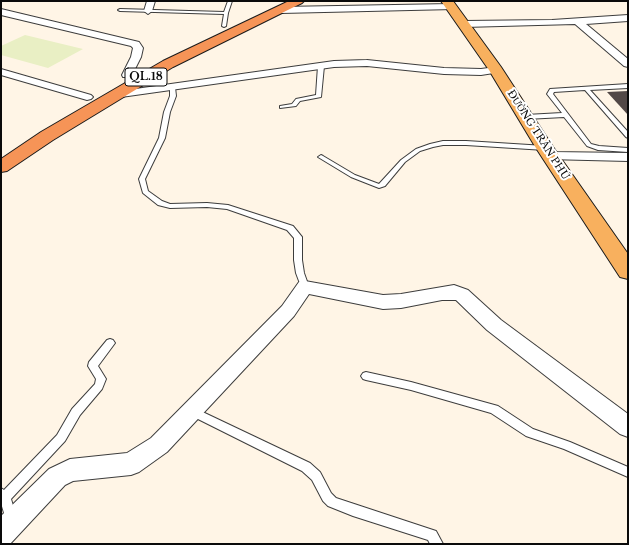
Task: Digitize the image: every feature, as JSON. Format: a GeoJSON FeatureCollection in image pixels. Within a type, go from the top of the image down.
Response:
{"type":"FeatureCollection","features":[{"type":"Feature","properties":{"kind":"highway","name":"QL.18"},"geometry":{"type":"LineString","coordinates":[[25,135],[87,96],[225,20],[298,1]]}},
{"type":"Feature","properties":{"kind":"highway","name":"QL.18"},"geometry":{"type":"LineString","coordinates":[[1,167],[47,136],[168,64],[279,5]]}},
{"type":"Feature","properties":{"kind":"main road","name":"ĐƯỜNG TRẦN PHÚ"},"geometry":{"type":"LineString","coordinates":[[449,4],[496,70],[628,271]]}},
{"type":"Feature","properties":{"kind":"street"},"geometry":{"type":"LineString","coordinates":[[148,11],[151,1]]}},
{"type":"Feature","properties":{"kind":"street"},"geometry":{"type":"LineString","coordinates":[[279,5],[449,4]]}},
{"type":"Feature","properties":{"kind":"street"},"geometry":{"type":"LineString","coordinates":[[1,12],[135,44],[138,48],[136,57],[127,75]]}},
{"type":"Feature","properties":{"kind":"street"},"geometry":{"type":"LineString","coordinates":[[464,24],[578,22],[628,18]]}},
{"type":"Feature","properties":{"kind":"street"},"geometry":{"type":"LineString","coordinates":[[578,22],[628,64]]}},
{"type":"Feature","properties":{"kind":"street"},"geometry":{"type":"LineString","coordinates":[[114,96],[334,64],[367,63],[444,71],[481,72],[496,70]]}},
{"type":"Feature","properties":{"kind":"street"},"geometry":{"type":"LineString","coordinates":[[1,72],[87,96]]}},
{"type":"Feature","properties":{"kind":"street"},"geometry":{"type":"LineString","coordinates":[[549,152],[628,157]]}},
{"type":"Feature","properties":{"kind":"street"},"geometry":{"type":"LineString","coordinates":[[6,528],[57,477],[70,470],[131,464],[159,445],[288,310],[305,287],[384,302],[401,301],[442,293],[454,292],[462,295],[494,325],[628,427]]}},
{"type":"Feature","properties":{"kind":"lane"},"geometry":{"type":"LineString","coordinates":[[120,10],[148,11],[225,20],[230,1]]}},
{"type":"Feature","properties":{"kind":"lane"},"geometry":{"type":"LineString","coordinates":[[282,107],[294,105],[298,100],[319,96],[321,66]]}},
{"type":"Feature","properties":{"kind":"lane"},"geometry":{"type":"LineString","coordinates":[[628,86],[550,91],[550,94],[589,145],[598,148],[628,150]]}},
{"type":"Feature","properties":{"kind":"lane"},"geometry":{"type":"LineString","coordinates":[[172,87],[173,96],[167,112],[162,138],[142,178],[145,192],[160,203],[170,206],[207,205],[228,207],[290,228],[298,237],[300,244],[298,260],[300,273],[305,287]]}},
{"type":"Feature","properties":{"kind":"lane"},"geometry":{"type":"LineString","coordinates":[[586,88],[628,136]]}},
{"type":"Feature","properties":{"kind":"lane"},"geometry":{"type":"LineString","coordinates":[[526,117],[566,115]]}},
{"type":"Feature","properties":{"kind":"lane"},"geometry":{"type":"LineString","coordinates":[[321,157],[353,176],[379,186],[383,185],[403,162],[418,150],[432,145],[443,143],[466,143],[549,152]]}},
{"type":"Feature","properties":{"kind":"lane"},"geometry":{"type":"LineString","coordinates":[[6,528],[3,495],[61,438],[76,412],[99,386],[101,379],[93,366],[94,362],[110,343]]}},
{"type":"Feature","properties":{"kind":"lane"},"geometry":{"type":"LineString","coordinates":[[366,376],[412,386],[494,409],[530,433],[566,445],[628,472]]}},
{"type":"Feature","properties":{"kind":"lane"},"geometry":{"type":"LineString","coordinates":[[192,411],[306,467],[316,476],[327,497],[332,502],[432,536],[437,544]]}},
{"type":"Feature","properties":{"kind":"green space"},"geometry":{"type":"Polygon","coordinates":[[[25,35],[83,49],[48,68],[1,55],[1,46],[25,35]]]}},
{"type":"Feature","properties":{"kind":"building"},"geometry":{"type":"Polygon","coordinates":[[[628,91],[628,115],[607,92],[628,91]]]}}]}
